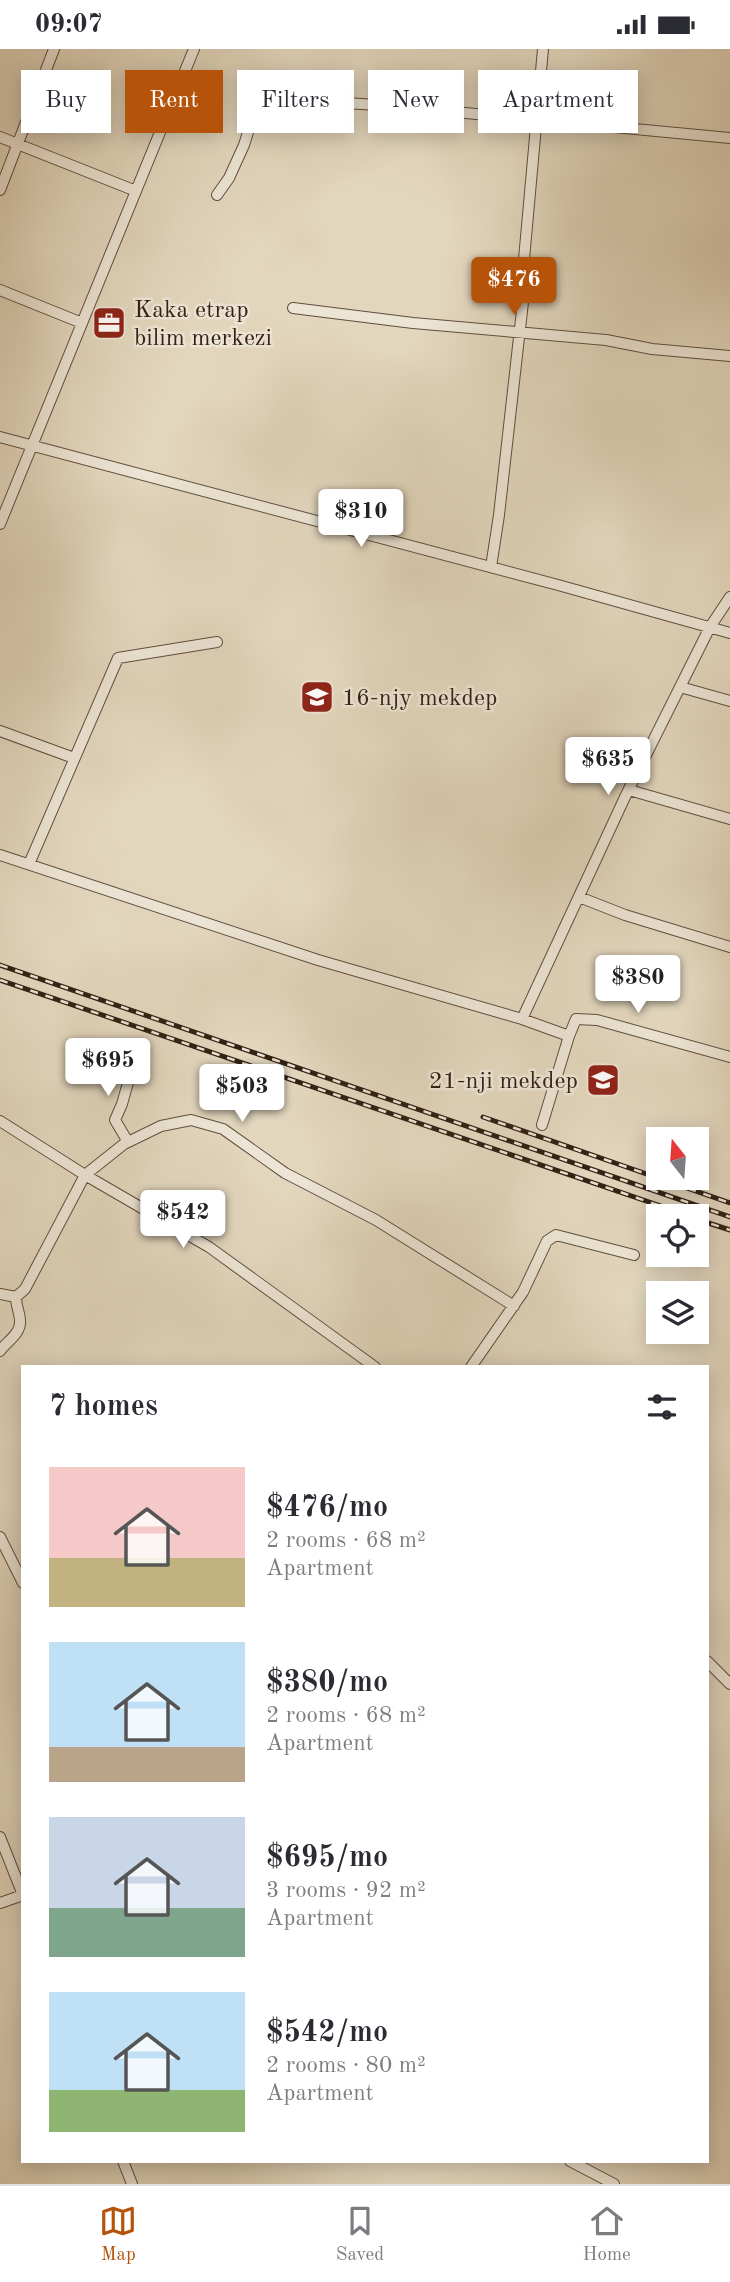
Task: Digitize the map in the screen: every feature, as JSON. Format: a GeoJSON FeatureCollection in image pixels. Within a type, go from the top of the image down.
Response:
{"type":"FeatureCollection","features":[{"type":"Feature","properties":{"kind":"street"},"geometry":{"type":"LineString","coordinates":[[0,190],[54,49]]}},
{"type":"Feature","properties":{"kind":"street"},"geometry":{"type":"LineString","coordinates":[[0,524],[194,49]]}},
{"type":"Feature","properties":{"kind":"street"},"geometry":{"type":"LineString","coordinates":[[541,70],[543,49]]}},
{"type":"Feature","properties":{"kind":"street"},"geometry":{"type":"LineString","coordinates":[[218,195],[229,179],[244,145],[254,110],[270,98],[478,115]]}},
{"type":"Feature","properties":{"kind":"street"},"geometry":{"type":"LineString","coordinates":[[638,130],[730,138]]}},
{"type":"Feature","properties":{"kind":"street"},"geometry":{"type":"LineString","coordinates":[[491,567],[519,333],[535,133]]}},
{"type":"Feature","properties":{"kind":"street"},"geometry":{"type":"LineString","coordinates":[[0,137],[136,191]]}},
{"type":"Feature","properties":{"kind":"street"},"geometry":{"type":"LineString","coordinates":[[0,289],[82,323]]}},
{"type":"Feature","properties":{"kind":"street"},"geometry":{"type":"LineString","coordinates":[[293,308],[413,323],[606,340],[652,349],[730,356]]}},
{"type":"Feature","properties":{"kind":"street"},"geometry":{"type":"LineString","coordinates":[[0,437],[730,633]]}},
{"type":"Feature","properties":{"kind":"street"},"geometry":{"type":"LineString","coordinates":[[522,1019],[629,790],[710,627],[730,597]]}},
{"type":"Feature","properties":{"kind":"street"},"geometry":{"type":"LineString","coordinates":[[29,864],[118,658],[217,642]]}},
{"type":"Feature","properties":{"kind":"street"},"geometry":{"type":"LineString","coordinates":[[680,687],[730,701]]}},
{"type":"Feature","properties":{"kind":"street"},"geometry":{"type":"LineString","coordinates":[[0,731],[74,758]]}},
{"type":"Feature","properties":{"kind":"street"},"geometry":{"type":"LineString","coordinates":[[629,790],[730,819]]}},
{"type":"Feature","properties":{"kind":"street"},"geometry":{"type":"LineString","coordinates":[[0,855],[318,960],[522,1019],[569,1036]]}},
{"type":"Feature","properties":{"kind":"street"},"geometry":{"type":"LineString","coordinates":[[579,897],[625,915],[730,947]]}},
{"type":"Feature","properties":{"kind":"street"},"geometry":{"type":"LineString","coordinates":[[542,1125],[576,1019],[597,1020],[730,1057]]}},
{"type":"Feature","properties":{"kind":"street"},"geometry":{"type":"LineString","coordinates":[[128,1142],[115,1120],[138,1047]]}},
{"type":"Feature","properties":{"kind":"street"},"geometry":{"type":"LineString","coordinates":[[0,1351],[18,1332],[20,1322],[16,1297],[24,1289],[85,1175],[128,1142],[161,1126],[191,1120],[223,1129],[285,1173],[376,1220],[514,1305]]}},
{"type":"Feature","properties":{"kind":"street"},"geometry":{"type":"LineString","coordinates":[[0,1121],[85,1175],[209,1247],[372,1365]]}},
{"type":"Feature","properties":{"kind":"street"},"geometry":{"type":"LineString","coordinates":[[472,1365],[523,1292],[547,1241],[556,1235],[634,1255]]}},
{"type":"Feature","properties":{"kind":"street"},"geometry":{"type":"LineString","coordinates":[[0,1294],[16,1297]]}},
{"type":"Feature","properties":{"kind":"street"},"geometry":{"type":"LineString","coordinates":[[0,1537],[21,1579]]}},
{"type":"Feature","properties":{"kind":"street"},"geometry":{"type":"LineString","coordinates":[[709,1663],[730,1684]]}},
{"type":"Feature","properties":{"kind":"street"},"geometry":{"type":"LineString","coordinates":[[0,1837],[21,1890]]}},
{"type":"Feature","properties":{"kind":"street"},"geometry":{"type":"LineString","coordinates":[[0,1903],[21,1896]]}},
{"type":"Feature","properties":{"kind":"street"},"geometry":{"type":"LineString","coordinates":[[124,2163],[132,2184]]}},
{"type":"Feature","properties":{"kind":"street"},"geometry":{"type":"LineString","coordinates":[[574,2163],[614,2184]]}},
{"type":"Feature","properties":{"kind":"railway"},"geometry":{"type":"LineString","coordinates":[[0,965],[730,1217]]}},
{"type":"Feature","properties":{"kind":"railway"},"geometry":{"type":"LineString","coordinates":[[0,980],[655,1204]]}},
{"type":"Feature","properties":{"kind":"railway"},"geometry":{"type":"LineString","coordinates":[[483,1117],[646,1174]]}},
{"type":"Feature","properties":{"kind":"railway"},"geometry":{"type":"LineString","coordinates":[[693,1190],[730,1203]]}},
{"type":"Feature","properties":{"kind":"railway"},"geometry":{"type":"LineString","coordinates":[[709,1223],[730,1230]]}},
{"type":"Feature","properties":{"kind":"place","name":"Kaka etrap bilim merkezi"},"geometry":{"type":"Point","coordinates":[109,323]}},
{"type":"Feature","properties":{"kind":"place","name":"16-njy mekdep"},"geometry":{"type":"Point","coordinates":[317,697]}},
{"type":"Feature","properties":{"kind":"place","name":"21-nji mekdep"},"geometry":{"type":"Point","coordinates":[603,1080]}}]}
